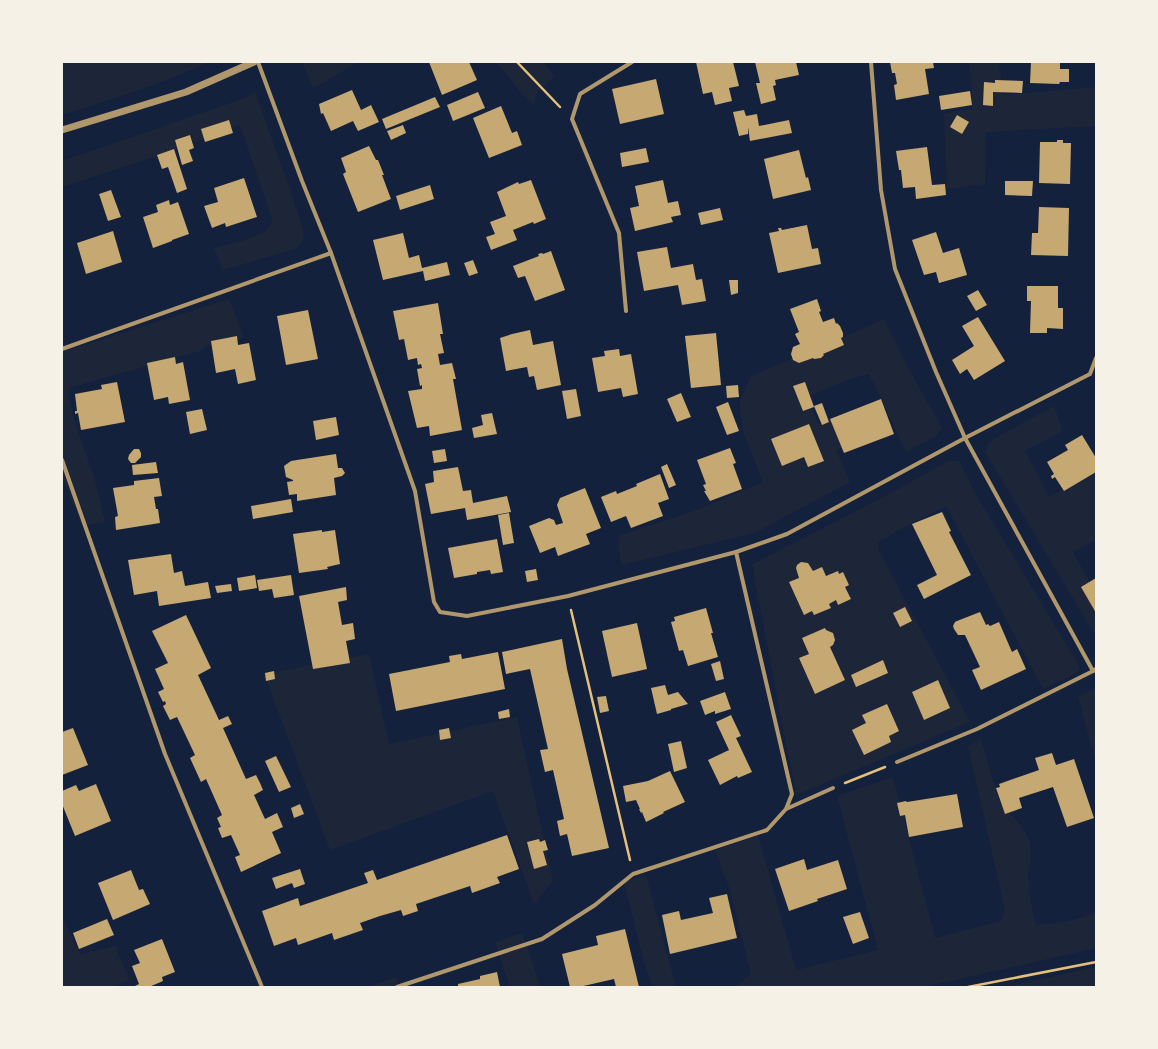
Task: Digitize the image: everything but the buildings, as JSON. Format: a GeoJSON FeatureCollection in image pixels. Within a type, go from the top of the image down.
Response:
{"type":"FeatureCollection","features":[{"type":"Feature","properties":{"kind":"street"},"geometry":{"type":"LineString","coordinates":[[62,130],[186,92],[254,62]]}},
{"type":"Feature","properties":{"kind":"street"},"geometry":{"type":"LineString","coordinates":[[258,62],[302,181],[331,253],[415,491],[434,602],[440,612],[467,616],[568,596],[736,552],[787,534],[965,438],[1090,374],[1096,358]]}},
{"type":"Feature","properties":{"kind":"street"},"geometry":{"type":"LineString","coordinates":[[626,311],[619,233],[572,119],[580,94],[632,62]]}},
{"type":"Feature","properties":{"kind":"street"},"geometry":{"type":"LineString","coordinates":[[871,62],[881,190],[895,269],[936,372],[965,438],[1094,670],[977,729],[897,762]]}},
{"type":"Feature","properties":{"kind":"street"},"geometry":{"type":"LineString","coordinates":[[62,350],[331,253]]}},
{"type":"Feature","properties":{"kind":"street"},"geometry":{"type":"LineString","coordinates":[[62,460],[165,754],[262,987]]}},
{"type":"Feature","properties":{"kind":"street"},"geometry":{"type":"LineString","coordinates":[[397,987],[542,939],[595,905],[634,874],[767,830],[786,809],[792,794],[736,552]]}},
{"type":"Feature","properties":{"kind":"street"},"geometry":{"type":"LineString","coordinates":[[786,809],[834,788]]}},
{"type":"Feature","properties":{"kind":"path"},"geometry":{"type":"LineString","coordinates":[[517,62],[572,119]]}},
{"type":"Feature","properties":{"kind":"path"},"geometry":{"type":"LineString","coordinates":[[568,596],[634,874]]}},
{"type":"Feature","properties":{"kind":"path"},"geometry":{"type":"LineString","coordinates":[[834,788],[897,762]]}},
{"type":"Feature","properties":{"kind":"path"},"geometry":{"type":"LineString","coordinates":[[968,987],[1096,962]]}},
{"type":"Feature","properties":{"kind":"shaded area"},"geometry":{"type":"Polygon","coordinates":[[[62,62],[208,62],[155,85],[62,115],[62,62]]]}},
{"type":"Feature","properties":{"kind":"shaded area"},"geometry":{"type":"Polygon","coordinates":[[[307,62],[358,62],[313,89],[303,64],[307,62]]]}},
{"type":"Feature","properties":{"kind":"shaded area"},"geometry":{"type":"Polygon","coordinates":[[[496,62],[543,62],[555,76],[536,94],[534,105],[523,95],[496,62]]]}},
{"type":"Feature","properties":{"kind":"shaded area"},"geometry":{"type":"Polygon","coordinates":[[[969,62],[999,62],[1003,95],[1096,87],[1096,126],[986,132],[985,184],[947,189],[944,113],[973,109],[969,62]]]}},
{"type":"Feature","properties":{"kind":"shaded area"},"geometry":{"type":"Polygon","coordinates":[[[255,92],[304,232],[303,241],[295,249],[223,270],[214,248],[253,237],[267,229],[272,224],[271,216],[240,125],[163,154],[62,187],[62,161],[245,98],[255,92]]]}},
{"type":"Feature","properties":{"kind":"shaded area"},"geometry":{"type":"Polygon","coordinates":[[[229,299],[244,338],[214,342],[200,351],[69,388],[72,410],[95,480],[105,522],[82,526],[62,476],[62,352],[229,299]]]}},
{"type":"Feature","properties":{"kind":"shaded area"},"geometry":{"type":"Polygon","coordinates":[[[884,319],[908,368],[942,428],[935,437],[906,452],[869,374],[850,379],[807,397],[819,425],[870,403],[882,430],[836,450],[850,482],[755,533],[621,565],[618,536],[694,511],[763,482],[744,434],[739,404],[751,376],[884,319]]]}},
{"type":"Feature","properties":{"kind":"shaded area"},"geometry":{"type":"Polygon","coordinates":[[[1054,406],[1060,422],[1061,432],[1025,451],[1049,497],[1096,473],[1096,540],[1073,552],[1096,593],[1096,637],[985,452],[989,443],[995,438],[1054,406]]]}},
{"type":"Feature","properties":{"kind":"shaded area"},"geometry":{"type":"Polygon","coordinates":[[[948,461],[959,461],[975,493],[1080,667],[1077,673],[1043,689],[946,506],[897,531],[878,543],[879,551],[970,722],[796,795],[755,582],[753,564],[889,494],[948,461]]]}},
{"type":"Feature","properties":{"kind":"shaded area"},"geometry":{"type":"Polygon","coordinates":[[[369,654],[389,744],[517,717],[553,881],[534,904],[493,791],[330,850],[264,674],[369,654]]]}},
{"type":"Feature","properties":{"kind":"shaded area"},"geometry":{"type":"Polygon","coordinates":[[[1096,688],[1096,762],[1078,697],[1096,688]]]}},
{"type":"Feature","properties":{"kind":"shaded area"},"geometry":{"type":"Polygon","coordinates":[[[981,739],[1000,803],[1019,823],[1030,841],[1031,857],[1028,878],[1030,898],[1036,925],[1074,920],[1096,912],[1096,948],[924,987],[735,987],[751,974],[729,887],[715,850],[758,835],[796,970],[878,950],[837,796],[893,777],[935,938],[1001,921],[1005,910],[968,746],[981,739]]]}},
{"type":"Feature","properties":{"kind":"shaded area"},"geometry":{"type":"Polygon","coordinates":[[[646,875],[676,987],[653,987],[644,962],[624,882],[646,875]]]}},
{"type":"Feature","properties":{"kind":"shaded area"},"geometry":{"type":"Polygon","coordinates":[[[62,916],[80,954],[117,946],[118,954],[130,980],[114,987],[62,987],[62,916]]]}},
{"type":"Feature","properties":{"kind":"shaded area"},"geometry":{"type":"Polygon","coordinates":[[[523,933],[540,987],[510,987],[495,942],[523,933]]]}},
{"type":"Feature","properties":{"kind":"shaded area"},"geometry":{"type":"Polygon","coordinates":[[[1096,967],[1096,987],[1005,987],[1096,967]]]}},
{"type":"Feature","properties":{"kind":"shaded area"},"geometry":{"type":"Polygon","coordinates":[[[396,977],[399,987],[374,987],[373,985],[396,977]]]}}]}
